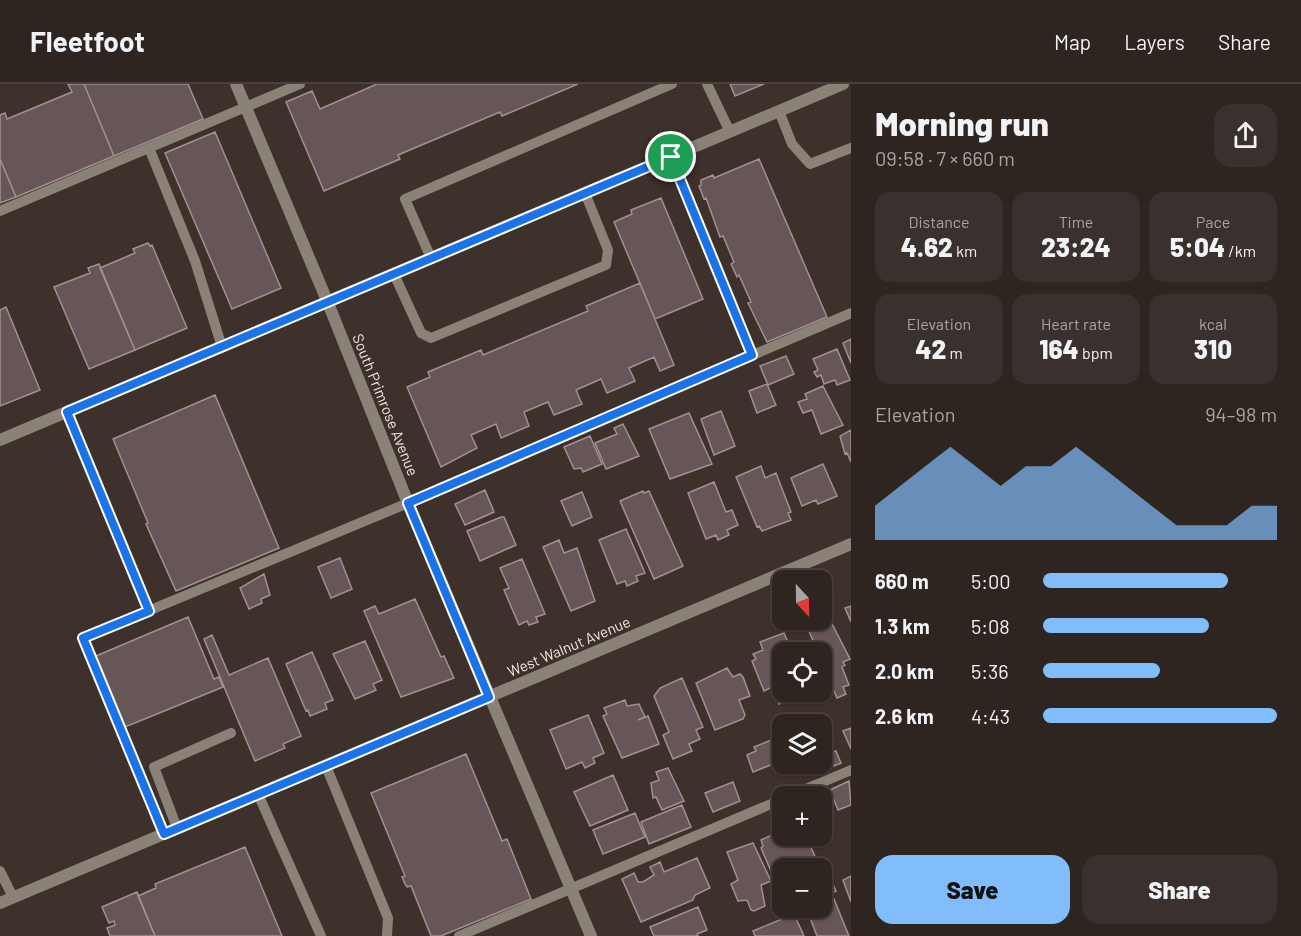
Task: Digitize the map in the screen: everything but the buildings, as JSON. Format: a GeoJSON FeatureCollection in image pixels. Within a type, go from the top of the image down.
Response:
{"type":"FeatureCollection","features":[{"type":"Feature","properties":{"kind":"street","name":"South Primrose Avenue"},"geometry":{"type":"LineString","coordinates":[[236,84],[328,303],[408,503],[591,936]]}},
{"type":"Feature","properties":{"kind":"street"},"geometry":{"type":"LineString","coordinates":[[0,440],[843,84]]}},
{"type":"Feature","properties":{"kind":"street","name":"West Walnut Avenue"},"geometry":{"type":"LineString","coordinates":[[0,903],[851,544]]}},
{"type":"Feature","properties":{"kind":"lane"},"geometry":{"type":"LineString","coordinates":[[0,211],[300,84]]}},
{"type":"Feature","properties":{"kind":"lane"},"geometry":{"type":"LineString","coordinates":[[431,258],[405,199],[672,84]]}},
{"type":"Feature","properties":{"kind":"lane"},"geometry":{"type":"LineString","coordinates":[[707,84],[730,132]]}},
{"type":"Feature","properties":{"kind":"lane"},"geometry":{"type":"LineString","coordinates":[[779,111],[792,144],[810,164],[851,147]]}},
{"type":"Feature","properties":{"kind":"lane"},"geometry":{"type":"LineString","coordinates":[[149,148],[195,261],[222,347]]}},
{"type":"Feature","properties":{"kind":"lane"},"geometry":{"type":"LineString","coordinates":[[671,157],[752,355]]}},
{"type":"Feature","properties":{"kind":"lane"},"geometry":{"type":"LineString","coordinates":[[394,274],[421,333],[431,338],[595,270],[606,265],[608,250],[585,193]]}},
{"type":"Feature","properties":{"kind":"lane"},"geometry":{"type":"LineString","coordinates":[[164,834],[83,638],[408,503],[851,313]]}},
{"type":"Feature","properties":{"kind":"lane"},"geometry":{"type":"LineString","coordinates":[[67,412],[149,611]]}},
{"type":"Feature","properties":{"kind":"lane"},"geometry":{"type":"LineString","coordinates":[[177,828],[154,766],[231,734]]}},
{"type":"Feature","properties":{"kind":"lane"},"geometry":{"type":"LineString","coordinates":[[326,766],[388,918],[387,936]]}},
{"type":"Feature","properties":{"kind":"lane"},"geometry":{"type":"LineString","coordinates":[[813,786],[851,770]]}},
{"type":"Feature","properties":{"kind":"lane"},"geometry":{"type":"LineString","coordinates":[[258,794],[321,936]]}},
{"type":"Feature","properties":{"kind":"lane"},"geometry":{"type":"LineString","coordinates":[[459,936],[772,804]]}},
{"type":"Feature","properties":{"kind":"lane"},"geometry":{"type":"LineString","coordinates":[[0,871],[13,897]]}},
{"type":"Feature","properties":{"kind":"route"},"geometry":{"type":"LineString","coordinates":[[671,157],[752,355],[408,503],[489,697],[164,834],[83,638],[149,611],[67,412],[671,157]]}}]}
